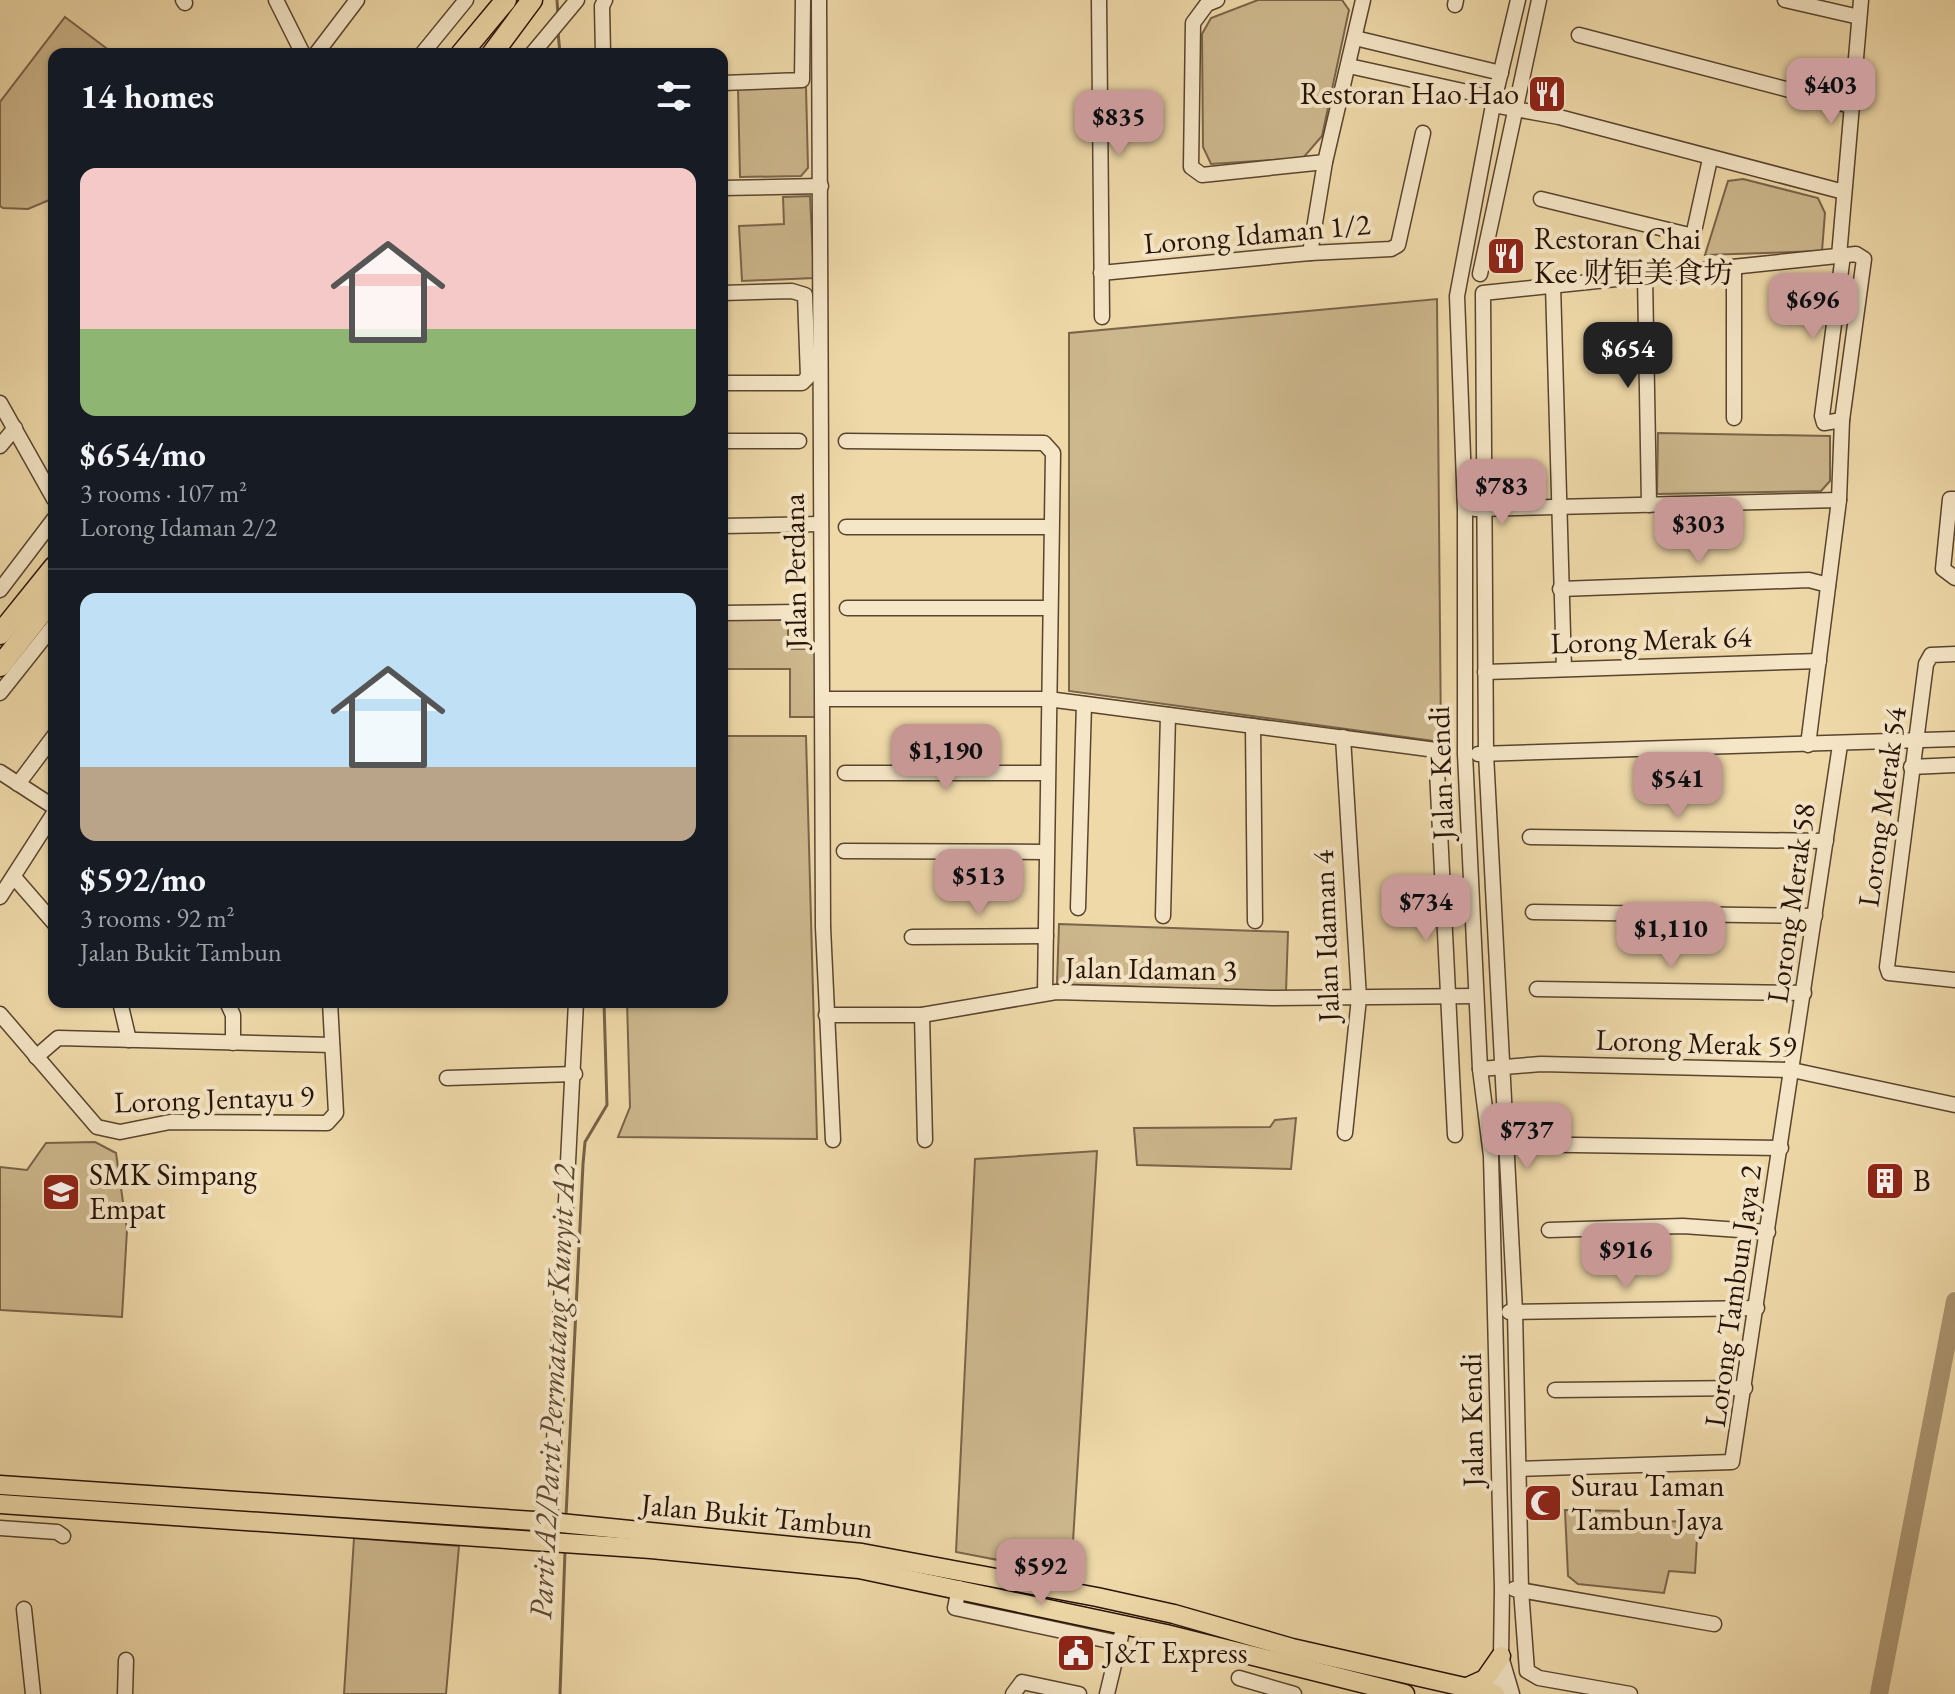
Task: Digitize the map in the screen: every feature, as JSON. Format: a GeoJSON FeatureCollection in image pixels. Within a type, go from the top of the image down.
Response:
{"type":"FeatureCollection","features":[{"type":"Feature","properties":{"kind":"highway"},"geometry":{"type":"LineString","coordinates":[[468,48],[516,4]]}},
{"type":"Feature","properties":{"kind":"highway"},"geometry":{"type":"LineString","coordinates":[[495,48],[516,4]]}},
{"type":"Feature","properties":{"kind":"highway"},"geometry":{"type":"LineString","coordinates":[[0,634],[48,574]]}},
{"type":"Feature","properties":{"kind":"highway"},"geometry":{"type":"LineString","coordinates":[[0,666],[48,605]]}},
{"type":"Feature","properties":{"kind":"main road","name":"Jalan Bukit Tambun"},"geometry":{"type":"LineString","coordinates":[[0,1485],[573,1524],[877,1555],[1174,1614],[1292,1648],[1497,1694]]}},
{"type":"Feature","properties":{"kind":"main road","name":"Jalan Bukit Tambun"},"geometry":{"type":"LineString","coordinates":[[0,1504],[554,1542],[859,1569],[1125,1625],[1405,1694]]}},
{"type":"Feature","properties":{"kind":"main road"},"geometry":{"type":"LineString","coordinates":[[1465,1688],[1485,1679],[1501,1656]]}},
{"type":"Feature","properties":{"kind":"street"},"geometry":{"type":"LineString","coordinates":[[276,0],[300,48]]}},
{"type":"Feature","properties":{"kind":"street"},"geometry":{"type":"LineString","coordinates":[[321,48],[357,0]]}},
{"type":"Feature","properties":{"kind":"street"},"geometry":{"type":"LineString","coordinates":[[427,48],[466,0]]}},
{"type":"Feature","properties":{"kind":"street"},"geometry":{"type":"LineString","coordinates":[[603,48],[602,6],[605,0]]}},
{"type":"Feature","properties":{"kind":"street"},"geometry":{"type":"LineString","coordinates":[[728,83],[802,80],[803,0]]}},
{"type":"Feature","properties":{"kind":"street","name":"Jalan Perdana"},"geometry":{"type":"LineString","coordinates":[[819,0],[820,524],[826,1015],[833,1140]]}},
{"type":"Feature","properties":{"kind":"street"},"geometry":{"type":"LineString","coordinates":[[1099,0],[1102,317]]}},
{"type":"Feature","properties":{"kind":"street"},"geometry":{"type":"LineString","coordinates":[[1217,0],[1207,4],[1193,23],[1191,167],[1202,175],[1325,162]]}},
{"type":"Feature","properties":{"kind":"street"},"geometry":{"type":"LineString","coordinates":[[1310,253],[1325,162],[1363,0]]}},
{"type":"Feature","properties":{"kind":"street","name":"Jalan Kendi"},"geometry":{"type":"LineString","coordinates":[[1497,1694],[1502,1589],[1491,1156],[1480,1069],[1465,754],[1465,509],[1457,296],[1494,102],[1518,0]]}},
{"type":"Feature","properties":{"kind":"street"},"geometry":{"type":"LineString","coordinates":[[1480,274],[1539,0]]}},
{"type":"Feature","properties":{"kind":"street"},"geometry":{"type":"LineString","coordinates":[[1785,0],[1859,17]]}},
{"type":"Feature","properties":{"kind":"street"},"geometry":{"type":"LineString","coordinates":[[1842,420],[1824,423],[1822,416],[1841,256],[1861,0]]}},
{"type":"Feature","properties":{"kind":"street"},"geometry":{"type":"LineString","coordinates":[[537,48],[575,3]]}},
{"type":"Feature","properties":{"kind":"street"},"geometry":{"type":"LineString","coordinates":[[1579,35],[1851,106]]}},
{"type":"Feature","properties":{"kind":"street"},"geometry":{"type":"LineString","coordinates":[[1355,38],[1501,73]]}},
{"type":"Feature","properties":{"kind":"street"},"geometry":{"type":"LineString","coordinates":[[1349,66],[1844,192]]}},
{"type":"Feature","properties":{"kind":"street","name":"Lorong Idaman 1/2"},"geometry":{"type":"LineString","coordinates":[[1101,273],[1310,253],[1391,249],[1398,245],[1423,133]]}},
{"type":"Feature","properties":{"kind":"street"},"geometry":{"type":"LineString","coordinates":[[1541,199],[1693,236],[1710,159]]}},
{"type":"Feature","properties":{"kind":"street"},"geometry":{"type":"LineString","coordinates":[[728,188],[821,186]]}},
{"type":"Feature","properties":{"kind":"street"},"geometry":{"type":"LineString","coordinates":[[1564,669],[1553,285],[1856,254],[1864,259],[1842,420],[1839,500],[1808,745]]}},
{"type":"Feature","properties":{"kind":"street"},"geometry":{"type":"LineString","coordinates":[[1734,267],[1734,418]]}},
{"type":"Feature","properties":{"kind":"street"},"geometry":{"type":"LineString","coordinates":[[1645,276],[1649,505]]}},
{"type":"Feature","properties":{"kind":"street","name":"Jalan Kendi"},"geometry":{"type":"LineString","coordinates":[[1553,285],[1487,289],[1483,293],[1486,754],[1515,1311],[1521,1590],[1527,1671],[1532,1676],[1630,1694]]}},
{"type":"Feature","properties":{"kind":"street"},"geometry":{"type":"LineString","coordinates":[[728,293],[792,291],[805,295],[808,377],[802,383],[728,383]]}},
{"type":"Feature","properties":{"kind":"street"},"geometry":{"type":"LineString","coordinates":[[0,403],[48,488]]}},
{"type":"Feature","properties":{"kind":"street"},"geometry":{"type":"LineString","coordinates":[[0,446],[15,428]]}},
{"type":"Feature","properties":{"kind":"street"},"geometry":{"type":"LineString","coordinates":[[728,441],[799,441]]}},
{"type":"Feature","properties":{"kind":"street"},"geometry":{"type":"LineString","coordinates":[[846,441],[1044,443],[1053,453],[1045,993]]}},
{"type":"Feature","properties":{"kind":"street"},"geometry":{"type":"LineString","coordinates":[[1952,577],[1943,569],[1953,499]]}},
{"type":"Feature","properties":{"kind":"street"},"geometry":{"type":"LineString","coordinates":[[1465,509],[1839,500]]}},
{"type":"Feature","properties":{"kind":"street"},"geometry":{"type":"LineString","coordinates":[[728,526],[820,524]]}},
{"type":"Feature","properties":{"kind":"street"},"geometry":{"type":"LineString","coordinates":[[0,590],[48,527]]}},
{"type":"Feature","properties":{"kind":"street"},"geometry":{"type":"LineString","coordinates":[[846,527],[1050,527]]}},
{"type":"Feature","properties":{"kind":"street"},"geometry":{"type":"LineString","coordinates":[[1560,589],[1809,580],[1828,585]]}},
{"type":"Feature","properties":{"kind":"street"},"geometry":{"type":"LineString","coordinates":[[847,608],[1049,608]]}},
{"type":"Feature","properties":{"kind":"street"},"geometry":{"type":"LineString","coordinates":[[728,613],[798,612]]}},
{"type":"Feature","properties":{"kind":"street"},"geometry":{"type":"LineString","coordinates":[[0,693],[48,633]]}},
{"type":"Feature","properties":{"kind":"street","name":"Lorong Merak 54"},"geometry":{"type":"LineString","coordinates":[[1955,654],[1931,655],[1926,664],[1887,967],[1889,973],[1955,980]]}},
{"type":"Feature","properties":{"kind":"street","name":"Lorong Merak 64"},"geometry":{"type":"LineString","coordinates":[[1485,672],[1819,661]]}},
{"type":"Feature","properties":{"kind":"street"},"geometry":{"type":"LineString","coordinates":[[823,699],[1048,699],[1343,737]]}},
{"type":"Feature","properties":{"kind":"street"},"geometry":{"type":"LineString","coordinates":[[1078,908],[1084,704]]}},
{"type":"Feature","properties":{"kind":"street"},"geometry":{"type":"LineString","coordinates":[[1163,916],[1168,715]]}},
{"type":"Feature","properties":{"kind":"street"},"geometry":{"type":"LineString","coordinates":[[1253,726],[1255,921]]}},
{"type":"Feature","properties":{"kind":"street","name":"Jalan Kendi"},"geometry":{"type":"LineString","coordinates":[[1343,737],[1436,750],[1455,1135]]}},
{"type":"Feature","properties":{"kind":"street","name":"Jalan Idaman 4"},"geometry":{"type":"LineString","coordinates":[[1343,737],[1359,998],[1345,1133]]}},
{"type":"Feature","properties":{"kind":"street"},"geometry":{"type":"LineString","coordinates":[[1465,754],[1840,745],[1955,739]]}},
{"type":"Feature","properties":{"kind":"street"},"geometry":{"type":"LineString","coordinates":[[18,784],[48,744]]}},
{"type":"Feature","properties":{"kind":"street","name":"Lorong Merak 58"},"geometry":{"type":"LineString","coordinates":[[1792,1070],[1840,745]]}},
{"type":"Feature","properties":{"kind":"street"},"geometry":{"type":"LineString","coordinates":[[1911,767],[1955,765]]}},
{"type":"Feature","properties":{"kind":"street"},"geometry":{"type":"LineString","coordinates":[[0,772],[48,803]]}},
{"type":"Feature","properties":{"kind":"street"},"geometry":{"type":"LineString","coordinates":[[845,773],[1047,773]]}},
{"type":"Feature","properties":{"kind":"street"},"geometry":{"type":"LineString","coordinates":[[0,897],[48,823]]}},
{"type":"Feature","properties":{"kind":"street"},"geometry":{"type":"LineString","coordinates":[[1530,837],[1826,841]]}},
{"type":"Feature","properties":{"kind":"street"},"geometry":{"type":"LineString","coordinates":[[844,851],[1046,852]]}},
{"type":"Feature","properties":{"kind":"street"},"geometry":{"type":"LineString","coordinates":[[14,877],[48,916]]}},
{"type":"Feature","properties":{"kind":"street"},"geometry":{"type":"LineString","coordinates":[[1533,912],[1815,916]]}},
{"type":"Feature","properties":{"kind":"street"},"geometry":{"type":"LineString","coordinates":[[912,937],[1046,936]]}},
{"type":"Feature","properties":{"kind":"street"},"geometry":{"type":"LineString","coordinates":[[1537,989],[1804,993]]}},
{"type":"Feature","properties":{"kind":"street","name":"Jalan Idaman 3"},"geometry":{"type":"LineString","coordinates":[[826,1015],[922,1015],[1045,993],[1359,998],[1476,996]]}},
{"type":"Feature","properties":{"kind":"street"},"geometry":{"type":"LineString","coordinates":[[121,1008],[129,1040]]}},
{"type":"Feature","properties":{"kind":"street"},"geometry":{"type":"LineString","coordinates":[[230,1008],[233,1015],[233,1043]]}},
{"type":"Feature","properties":{"kind":"street"},"geometry":{"type":"LineString","coordinates":[[36,1057],[58,1038],[332,1045],[330,1008]]}},
{"type":"Feature","properties":{"kind":"street"},"geometry":{"type":"LineString","coordinates":[[552,1523],[576,1008]]}},
{"type":"Feature","properties":{"kind":"street","name":"Lorong Jentayu 9"},"geometry":{"type":"LineString","coordinates":[[0,1014],[97,1127],[105,1131],[120,1132],[170,1122],[327,1123],[336,1113],[332,1045]]}},
{"type":"Feature","properties":{"kind":"street"},"geometry":{"type":"LineString","coordinates":[[922,1015],[925,1140]]}},
{"type":"Feature","properties":{"kind":"street","name":"Lorong Merak 59"},"geometry":{"type":"LineString","coordinates":[[1480,1069],[1541,1064],[1792,1070],[1955,1105]]}},
{"type":"Feature","properties":{"kind":"street","name":"Lorong Tambun Jaya 2"},"geometry":{"type":"LineString","coordinates":[[1519,1469],[1732,1462],[1792,1070]]}},
{"type":"Feature","properties":{"kind":"street"},"geometry":{"type":"LineString","coordinates":[[447,1078],[575,1074]]}},
{"type":"Feature","properties":{"kind":"street"},"geometry":{"type":"LineString","coordinates":[[1506,1144],[1781,1148]]}},
{"type":"Feature","properties":{"kind":"street"},"geometry":{"type":"LineString","coordinates":[[1549,1230],[1683,1226],[1768,1232]]}},
{"type":"Feature","properties":{"kind":"street"},"geometry":{"type":"LineString","coordinates":[[1495,1312],[1757,1308]]}},
{"type":"Feature","properties":{"kind":"street"},"geometry":{"type":"LineString","coordinates":[[1555,1390],[1745,1388]]}},
{"type":"Feature","properties":{"kind":"street"},"geometry":{"type":"LineString","coordinates":[[0,1528],[57,1532],[63,1536]]}},
{"type":"Feature","properties":{"kind":"street"},"geometry":{"type":"LineString","coordinates":[[959,1588],[955,1608],[1119,1643]]}},
{"type":"Feature","properties":{"kind":"street"},"geometry":{"type":"LineString","coordinates":[[1502,1589],[1714,1624]]}},
{"type":"Feature","properties":{"kind":"street"},"geometry":{"type":"LineString","coordinates":[[24,1609],[33,1694]]}},
{"type":"Feature","properties":{"kind":"street"},"geometry":{"type":"LineString","coordinates":[[1107,1694],[1125,1625]]}},
{"type":"Feature","properties":{"kind":"street"},"geometry":{"type":"LineString","coordinates":[[1501,1656],[1512,1694]]}},
{"type":"Feature","properties":{"kind":"street"},"geometry":{"type":"LineString","coordinates":[[125,1694],[126,1660]]}},
{"type":"Feature","properties":{"kind":"street"},"geometry":{"type":"LineString","coordinates":[[1239,1678],[1294,1694]]}},
{"type":"Feature","properties":{"kind":"street"},"geometry":{"type":"LineString","coordinates":[[1014,1691],[1022,1682],[1079,1694]]}},
{"type":"Feature","properties":{"kind":"shaded area"},"geometry":{"type":"Polygon","coordinates":[[[1258,0],[1342,0],[1349,10],[1322,136],[1303,158],[1211,164],[1203,147],[1202,34],[1211,18],[1258,0]]]}},
{"type":"Feature","properties":{"kind":"shaded area"},"geometry":{"type":"Polygon","coordinates":[[[65,17],[106,48],[48,48],[48,201],[28,209],[0,206],[0,102],[65,17]]]}},
{"type":"Feature","properties":{"kind":"shaded area"},"geometry":{"type":"Polygon","coordinates":[[[806,87],[808,168],[801,176],[740,177],[738,89],[806,87]]]}},
{"type":"Feature","properties":{"kind":"shaded area"},"geometry":{"type":"Polygon","coordinates":[[[1743,179],[1818,198],[1825,213],[1822,251],[1705,255],[1728,181],[1743,179]]]}},
{"type":"Feature","properties":{"kind":"shaded area"},"geometry":{"type":"Polygon","coordinates":[[[810,196],[814,278],[742,281],[739,226],[784,224],[783,197],[810,196]]]}},
{"type":"Feature","properties":{"kind":"shaded area"},"geometry":{"type":"Polygon","coordinates":[[[1437,299],[1441,742],[1069,691],[1069,333],[1437,299]]]}},
{"type":"Feature","properties":{"kind":"shaded area"},"geometry":{"type":"Polygon","coordinates":[[[1658,433],[1830,436],[1830,481],[1821,491],[1657,494],[1658,433]]]}},
{"type":"Feature","properties":{"kind":"shaded area"},"geometry":{"type":"Polygon","coordinates":[[[728,620],[788,620],[788,649],[818,649],[817,717],[790,717],[790,669],[728,669],[728,620]]]}},
{"type":"Feature","properties":{"kind":"shaded area"},"geometry":{"type":"Polygon","coordinates":[[[728,736],[806,736],[817,1139],[618,1137],[630,1107],[627,1008],[728,1008],[728,736]]]}},
{"type":"Feature","properties":{"kind":"shaded area"},"geometry":{"type":"Polygon","coordinates":[[[1059,924],[1288,932],[1286,992],[1057,984],[1059,924]]]}},
{"type":"Feature","properties":{"kind":"shaded area"},"geometry":{"type":"Polygon","coordinates":[[[1296,1118],[1291,1169],[1137,1165],[1134,1128],[1270,1127],[1275,1120],[1296,1118]]]}},
{"type":"Feature","properties":{"kind":"shaded area","name":"SMK Simpang Empat"},"geometry":{"type":"Polygon","coordinates":[[[95,1142],[116,1153],[127,1230],[122,1317],[0,1310],[0,1167],[27,1170],[46,1143],[95,1142]]]}},
{"type":"Feature","properties":{"kind":"shaded area"},"geometry":{"type":"Polygon","coordinates":[[[1097,1151],[1071,1574],[956,1552],[975,1159],[1097,1151]]]}},
{"type":"Feature","properties":{"kind":"shaded area"},"geometry":{"type":"Polygon","coordinates":[[[1565,1510],[1629,1511],[1631,1522],[1698,1521],[1695,1573],[1669,1571],[1664,1593],[1578,1584],[1568,1576],[1565,1510]]]}},
{"type":"Feature","properties":{"kind":"shaded area"},"geometry":{"type":"Polygon","coordinates":[[[354,1538],[459,1546],[446,1694],[344,1694],[354,1538]]]}},
{"type":"Feature","properties":{"kind":"waterway","name":"Parit A2/Parit Permatang Kunyit A2"},"geometry":{"type":"LineString","coordinates":[[557,0],[558,16]]}},
{"type":"Feature","properties":{"kind":"waterway","name":"Parit A2/Parit Permatang Kunyit A2"},"geometry":{"type":"LineString","coordinates":[[558,32],[559,48]]}},
{"type":"Feature","properties":{"kind":"waterway","name":"Parit A2/Parit Permatang Kunyit A2"},"geometry":{"type":"LineString","coordinates":[[566,1516],[585,1142],[607,1105],[604,1008]]}},
{"type":"Feature","properties":{"kind":"waterway"},"geometry":{"type":"LineString","coordinates":[[1879,1694],[1955,1301]]}},
{"type":"Feature","properties":{"kind":"waterway","name":"Parit A2/Parit Permatang Kunyit A2"},"geometry":{"type":"LineString","coordinates":[[560,1694],[565,1551]]}},
{"type":"Feature","properties":{"kind":"place","name":"Restoran Hao Hao"},"geometry":{"type":"Point","coordinates":[1547,94]}},
{"type":"Feature","properties":{"kind":"place","name":"Restoran Chai Kee 财钜美食坊"},"geometry":{"type":"Point","coordinates":[1506,256]}},
{"type":"Feature","properties":{"kind":"place","name":"B"},"geometry":{"type":"Point","coordinates":[1885,1181]}},
{"type":"Feature","properties":{"kind":"place","name":"SMK Simpang Empat"},"geometry":{"type":"Point","coordinates":[61,1192]}},
{"type":"Feature","properties":{"kind":"place","name":"Surau Taman Tambun Jaya"},"geometry":{"type":"Point","coordinates":[1543,1503]}},
{"type":"Feature","properties":{"kind":"place","name":"J&T Express"},"geometry":{"type":"Point","coordinates":[1076,1653]}}]}
